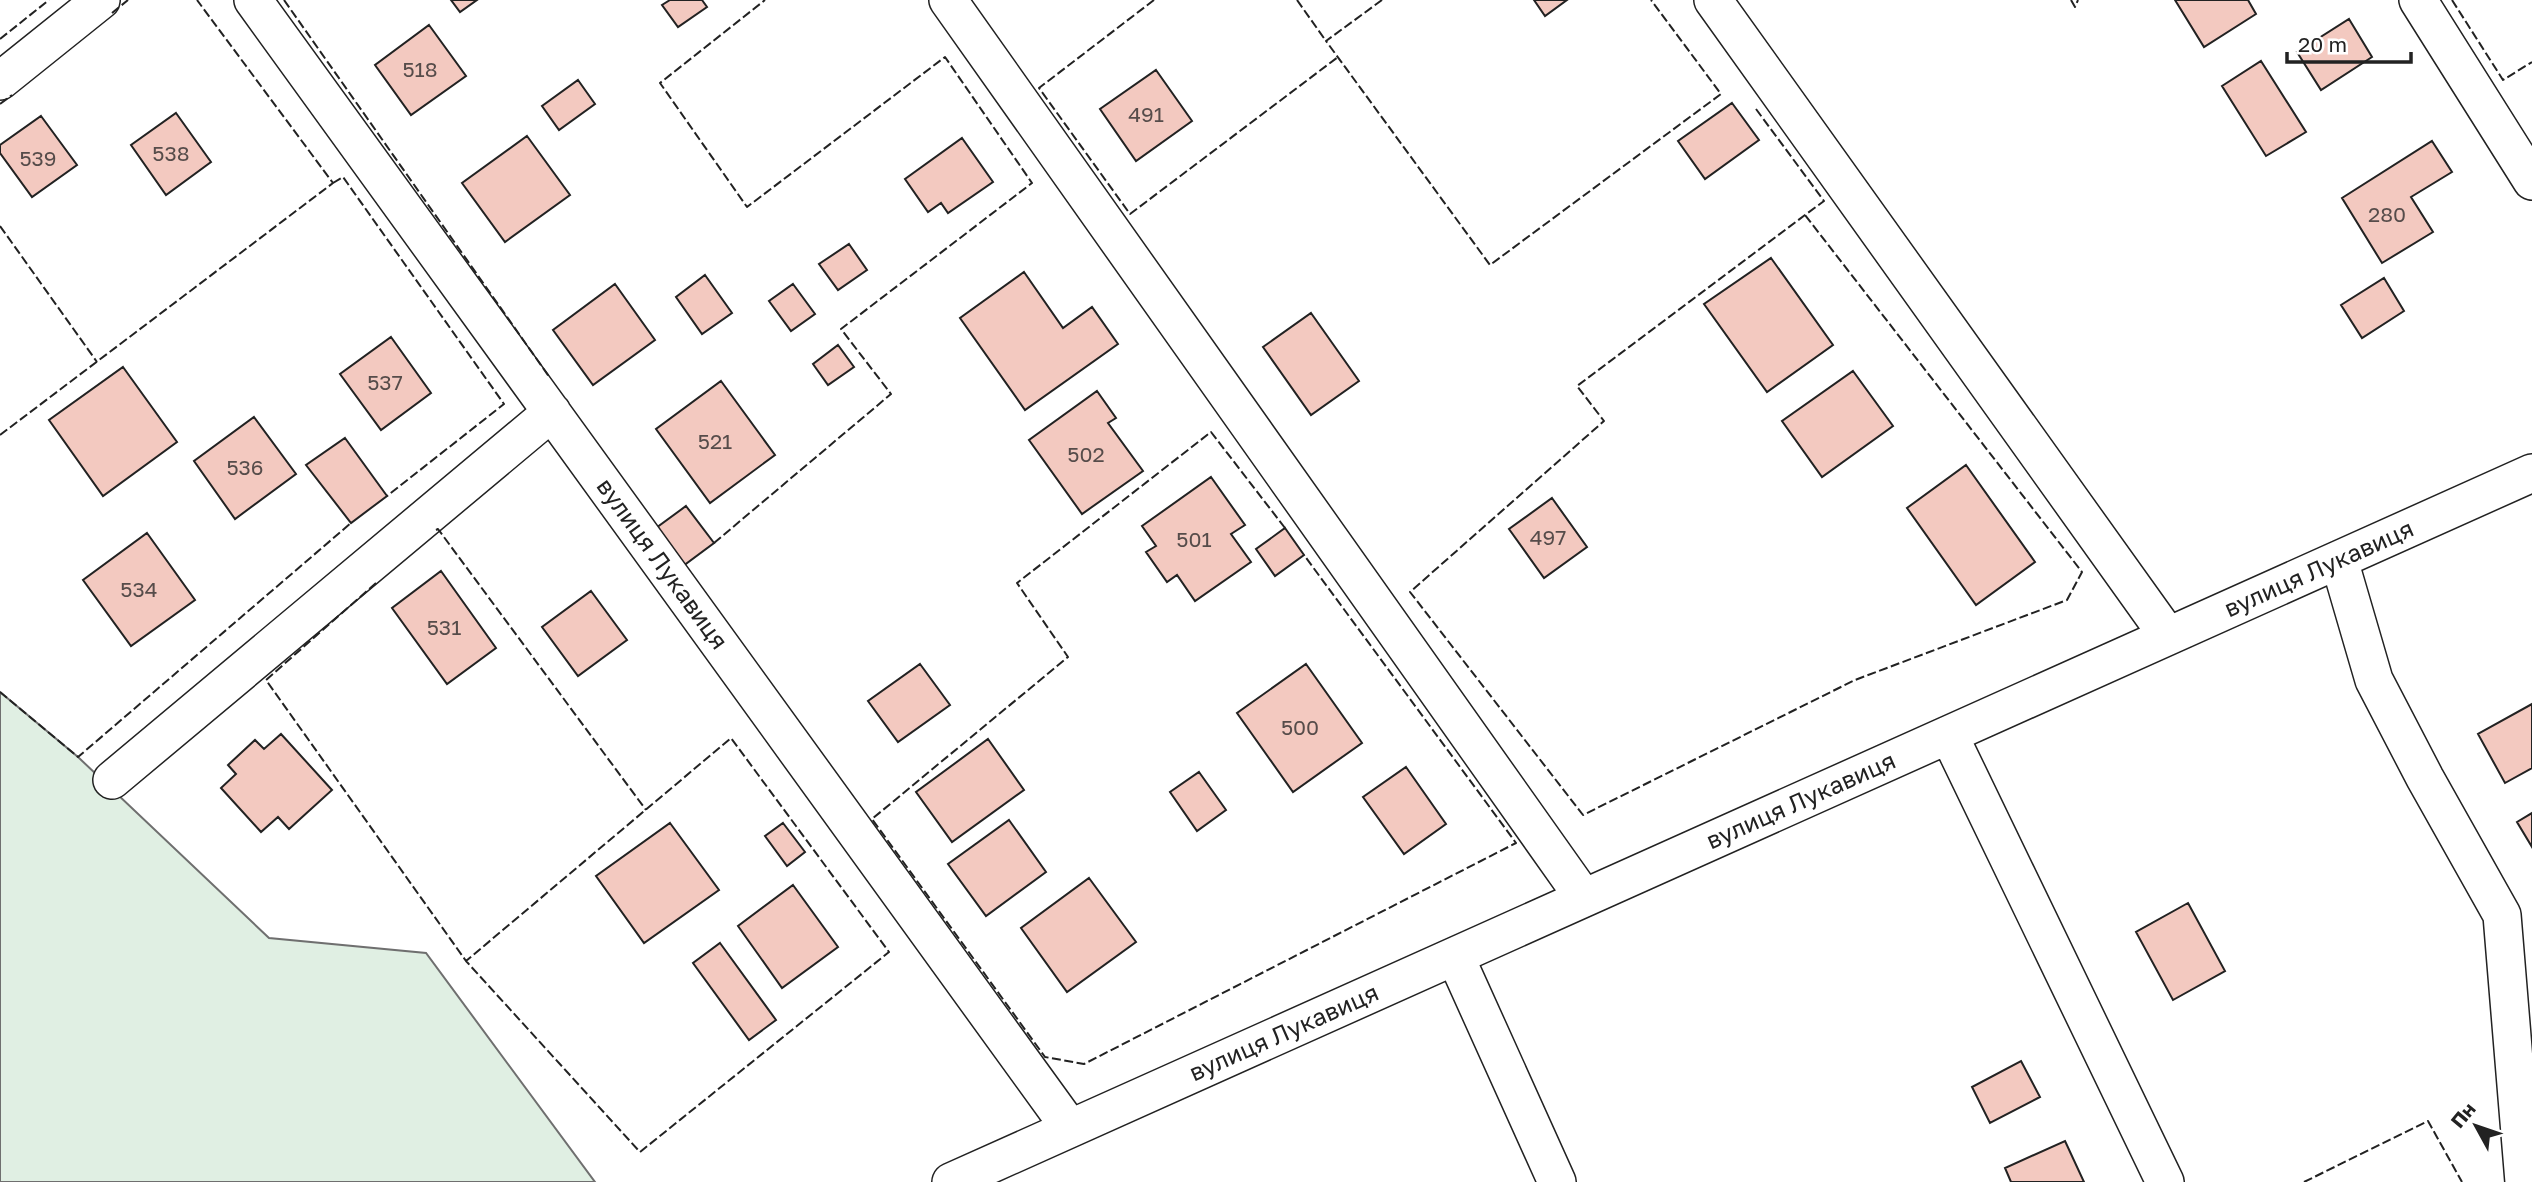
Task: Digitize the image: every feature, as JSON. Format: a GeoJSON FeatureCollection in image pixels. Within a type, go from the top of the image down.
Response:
{"type":"FeatureCollection","features":[{"type":"Feature","properties":{"kind":"street"},"geometry":{"type":"LineString","coordinates":[[0,81],[101,0]]}},
{"type":"Feature","properties":{"kind":"street","name":"вулиця Лукавиця"},"geometry":{"type":"LineString","coordinates":[[253,0],[1070,1128]]}},
{"type":"Feature","properties":{"kind":"street"},"geometry":{"type":"LineString","coordinates":[[948,0],[1584,898]]}},
{"type":"Feature","properties":{"kind":"street"},"geometry":{"type":"LineString","coordinates":[[1713,0],[2168,636]]}},
{"type":"Feature","properties":{"kind":"street"},"geometry":{"type":"LineString","coordinates":[[2418,0],[2532,181]]}},
{"type":"Feature","properties":{"kind":"street"},"geometry":{"type":"LineString","coordinates":[[112,780],[552,412]]}},
{"type":"Feature","properties":{"kind":"street","name":"вулиця Лукавиця"},"geometry":{"type":"LineString","coordinates":[[951,1182],[2532,473]]}},
{"type":"Feature","properties":{"kind":"street"},"geometry":{"type":"LineString","coordinates":[[2339,560],[2374,680],[2502,915],[2525,1182]]}},
{"type":"Feature","properties":{"kind":"street"},"geometry":{"type":"LineString","coordinates":[[1948,735],[2165,1182]]}},
{"type":"Feature","properties":{"kind":"street"},"geometry":{"type":"LineString","coordinates":[[1455,956],[1557,1182]]}},
{"type":"Feature","properties":{"kind":"green space"},"geometry":{"type":"Polygon","coordinates":[[[0,692],[78,757],[269,938],[426,953],[595,1182],[0,1182],[0,692]]]}},
{"type":"Feature","properties":{"kind":"building"},"geometry":{"type":"Polygon","coordinates":[[[451,0],[477,0],[460,12],[451,0]]]}},
{"type":"Feature","properties":{"kind":"building"},"geometry":{"type":"Polygon","coordinates":[[[670,0],[702,0],[707,7],[678,27],[662,5],[670,0]]]}},
{"type":"Feature","properties":{"kind":"building"},"geometry":{"type":"Polygon","coordinates":[[[1534,0],[1567,0],[1545,16],[1534,0]]]}},
{"type":"Feature","properties":{"kind":"building"},"geometry":{"type":"Polygon","coordinates":[[[2175,0],[2248,0],[2256,14],[2204,47],[2175,0]]]}},
{"type":"Feature","properties":{"kind":"building"},"geometry":{"type":"Polygon","coordinates":[[[2349,19],[2372,57],[2321,90],[2297,52],[2349,19]]]}},
{"type":"Feature","properties":{"kind":"building"},"geometry":{"type":"Polygon","coordinates":[[[429,25],[466,76],[411,115],[375,65],[429,25]]]}},
{"type":"Feature","properties":{"kind":"building"},"geometry":{"type":"Polygon","coordinates":[[[2261,61],[2306,132],[2266,156],[2222,86],[2261,61]]]}},
{"type":"Feature","properties":{"kind":"building"},"geometry":{"type":"Polygon","coordinates":[[[1156,70],[1192,121],[1136,161],[1100,109],[1156,70]]]}},
{"type":"Feature","properties":{"kind":"building"},"geometry":{"type":"Polygon","coordinates":[[[578,80],[595,104],[559,130],[542,106],[578,80]]]}},
{"type":"Feature","properties":{"kind":"building"},"geometry":{"type":"Polygon","coordinates":[[[1732,103],[1759,140],[1705,179],[1678,141],[1732,103]]]}},
{"type":"Feature","properties":{"kind":"building"},"geometry":{"type":"Polygon","coordinates":[[[176,113],[211,162],[166,195],[131,145],[176,113]]]}},
{"type":"Feature","properties":{"kind":"building"},"geometry":{"type":"Polygon","coordinates":[[[41,116],[77,165],[32,197],[0,153],[0,145],[41,116]]]}},
{"type":"Feature","properties":{"kind":"building"},"geometry":{"type":"Polygon","coordinates":[[[527,136],[570,195],[505,242],[462,183],[527,136]]]}},
{"type":"Feature","properties":{"kind":"building"},"geometry":{"type":"Polygon","coordinates":[[[962,138],[993,182],[948,213],[941,203],[928,212],[905,179],[962,138]]]}},
{"type":"Feature","properties":{"kind":"building"},"geometry":{"type":"Polygon","coordinates":[[[2432,141],[2452,172],[2411,197],[2433,232],[2382,263],[2342,198],[2432,141]]]}},
{"type":"Feature","properties":{"kind":"building"},"geometry":{"type":"Polygon","coordinates":[[[849,244],[867,270],[838,290],[819,264],[849,244]]]}},
{"type":"Feature","properties":{"kind":"building"},"geometry":{"type":"Polygon","coordinates":[[[1771,258],[1833,345],[1767,392],[1704,304],[1771,258]]]}},
{"type":"Feature","properties":{"kind":"building"},"geometry":{"type":"Polygon","coordinates":[[[1024,272],[1063,328],[1092,307],[1118,344],[1025,410],[960,318],[1024,272]]]}},
{"type":"Feature","properties":{"kind":"building"},"geometry":{"type":"Polygon","coordinates":[[[705,275],[732,313],[702,334],[676,297],[705,275]]]}},
{"type":"Feature","properties":{"kind":"building"},"geometry":{"type":"Polygon","coordinates":[[[2384,278],[2404,311],[2362,338],[2341,305],[2384,278]]]}},
{"type":"Feature","properties":{"kind":"building"},"geometry":{"type":"Polygon","coordinates":[[[615,284],[655,340],[593,385],[553,330],[615,284]]]}},
{"type":"Feature","properties":{"kind":"building"},"geometry":{"type":"Polygon","coordinates":[[[793,284],[815,314],[791,331],[769,301],[793,284]]]}},
{"type":"Feature","properties":{"kind":"building"},"geometry":{"type":"Polygon","coordinates":[[[1311,313],[1359,381],[1311,415],[1263,347],[1311,313]]]}},
{"type":"Feature","properties":{"kind":"building"},"geometry":{"type":"Polygon","coordinates":[[[391,337],[431,393],[381,430],[340,374],[391,337]]]}},
{"type":"Feature","properties":{"kind":"building"},"geometry":{"type":"Polygon","coordinates":[[[838,345],[854,367],[828,385],[813,364],[838,345]]]}},
{"type":"Feature","properties":{"kind":"building"},"geometry":{"type":"Polygon","coordinates":[[[123,367],[177,442],[103,496],[49,420],[123,367]]]}},
{"type":"Feature","properties":{"kind":"building"},"geometry":{"type":"Polygon","coordinates":[[[1853,371],[1893,426],[1822,477],[1782,421],[1853,371]]]}},
{"type":"Feature","properties":{"kind":"building"},"geometry":{"type":"Polygon","coordinates":[[[721,381],[775,455],[710,503],[656,429],[721,381]]]}},
{"type":"Feature","properties":{"kind":"building"},"geometry":{"type":"Polygon","coordinates":[[[1097,391],[1116,418],[1108,423],[1143,471],[1082,514],[1029,440],[1097,391]]]}},
{"type":"Feature","properties":{"kind":"building"},"geometry":{"type":"Polygon","coordinates":[[[254,417],[296,474],[235,519],[194,461],[254,417]]]}},
{"type":"Feature","properties":{"kind":"building"},"geometry":{"type":"Polygon","coordinates":[[[345,438],[387,496],[351,523],[306,465],[345,438]]]}},
{"type":"Feature","properties":{"kind":"building"},"geometry":{"type":"Polygon","coordinates":[[[1966,465],[2035,562],[1976,605],[1907,508],[1966,465]]]}},
{"type":"Feature","properties":{"kind":"building"},"geometry":{"type":"Polygon","coordinates":[[[1211,477],[1245,525],[1231,534],[1251,562],[1195,601],[1177,575],[1167,582],[1146,552],[1156,546],[1142,526],[1211,477]]]}},
{"type":"Feature","properties":{"kind":"building"},"geometry":{"type":"Polygon","coordinates":[[[1552,498],[1587,547],[1544,578],[1509,529],[1552,498]]]}},
{"type":"Feature","properties":{"kind":"building"},"geometry":{"type":"Polygon","coordinates":[[[686,506],[714,543],[683,566],[656,528],[686,506]]]}},
{"type":"Feature","properties":{"kind":"building"},"geometry":{"type":"Polygon","coordinates":[[[1285,528],[1304,555],[1275,576],[1256,549],[1285,528]]]}},
{"type":"Feature","properties":{"kind":"building"},"geometry":{"type":"Polygon","coordinates":[[[147,533],[195,600],[131,646],[83,580],[147,533]]]}},
{"type":"Feature","properties":{"kind":"building"},"geometry":{"type":"Polygon","coordinates":[[[441,571],[496,648],[447,684],[392,608],[441,571]]]}},
{"type":"Feature","properties":{"kind":"building"},"geometry":{"type":"Polygon","coordinates":[[[591,591],[627,640],[578,676],[542,627],[591,591]]]}},
{"type":"Feature","properties":{"kind":"building"},"geometry":{"type":"Polygon","coordinates":[[[920,664],[950,705],[898,742],[868,701],[920,664]]]}},
{"type":"Feature","properties":{"kind":"building"},"geometry":{"type":"Polygon","coordinates":[[[1306,664],[1362,743],[1293,792],[1237,713],[1306,664]]]}},
{"type":"Feature","properties":{"kind":"building"},"geometry":{"type":"Polygon","coordinates":[[[2532,704],[2532,768],[2505,783],[2478,734],[2532,704]]]}},
{"type":"Feature","properties":{"kind":"building"},"geometry":{"type":"Polygon","coordinates":[[[281,734],[332,790],[289,829],[278,817],[261,832],[221,788],[236,774],[228,765],[255,740],[264,749],[281,734]]]}},
{"type":"Feature","properties":{"kind":"building"},"geometry":{"type":"Polygon","coordinates":[[[988,739],[1024,790],[952,842],[916,792],[988,739]]]}},
{"type":"Feature","properties":{"kind":"building"},"geometry":{"type":"Polygon","coordinates":[[[1406,767],[1446,824],[1404,854],[1363,797],[1406,767]]]}},
{"type":"Feature","properties":{"kind":"building"},"geometry":{"type":"Polygon","coordinates":[[[1199,772],[1226,810],[1197,831],[1170,792],[1199,772]]]}},
{"type":"Feature","properties":{"kind":"building"},"geometry":{"type":"Polygon","coordinates":[[[2532,813],[2532,847],[2517,822],[2532,813]]]}},
{"type":"Feature","properties":{"kind":"building"},"geometry":{"type":"Polygon","coordinates":[[[1009,820],[1046,872],[986,916],[948,864],[1009,820]]]}},
{"type":"Feature","properties":{"kind":"building"},"geometry":{"type":"Polygon","coordinates":[[[670,823],[719,890],[644,943],[596,876],[670,823]]]}},
{"type":"Feature","properties":{"kind":"building"},"geometry":{"type":"Polygon","coordinates":[[[783,823],[805,852],[787,866],[765,836],[783,823]]]}},
{"type":"Feature","properties":{"kind":"building"},"geometry":{"type":"Polygon","coordinates":[[[1089,878],[1136,942],[1067,992],[1021,928],[1089,878]]]}},
{"type":"Feature","properties":{"kind":"building"},"geometry":{"type":"Polygon","coordinates":[[[793,885],[838,947],[782,988],[738,926],[793,885]]]}},
{"type":"Feature","properties":{"kind":"building"},"geometry":{"type":"Polygon","coordinates":[[[2188,903],[2225,971],[2173,1000],[2136,932],[2188,903]]]}},
{"type":"Feature","properties":{"kind":"building"},"geometry":{"type":"Polygon","coordinates":[[[720,943],[776,1020],[749,1040],[693,963],[720,943]]]}},
{"type":"Feature","properties":{"kind":"building"},"geometry":{"type":"Polygon","coordinates":[[[2021,1061],[2040,1097],[1990,1123],[1972,1087],[2021,1061]]]}},
{"type":"Feature","properties":{"kind":"building"},"geometry":{"type":"Polygon","coordinates":[[[2065,1141],[2084,1182],[2011,1182],[2005,1168],[2065,1141]]]}},
{"type":"Feature","properties":{"kind":"fence"},"geometry":{"type":"LineString","coordinates":[[0,39],[49,0]]}},
{"type":"Feature","properties":{"kind":"fence"},"geometry":{"type":"LineString","coordinates":[[112,13],[128,0]]}},
{"type":"Feature","properties":{"kind":"fence"},"geometry":{"type":"LineString","coordinates":[[0,435],[333,183],[197,0]]}},
{"type":"Feature","properties":{"kind":"fence"},"geometry":{"type":"LineString","coordinates":[[284,0],[550,378]]}},
{"type":"Feature","properties":{"kind":"fence"},"geometry":{"type":"LineString","coordinates":[[714,543],[891,394],[841,329],[1032,183],[945,57],[747,207],[660,83],[765,0]]}},
{"type":"Feature","properties":{"kind":"fence"},"geometry":{"type":"LineString","coordinates":[[1154,0],[1039,88],[1130,214],[1338,57]]}},
{"type":"Feature","properties":{"kind":"fence"},"geometry":{"type":"LineString","coordinates":[[1297,0],[1326,41]]}},
{"type":"Feature","properties":{"kind":"fence"},"geometry":{"type":"LineString","coordinates":[[1382,0],[1326,41],[1490,265],[1721,94],[1651,0]]}},
{"type":"Feature","properties":{"kind":"fence"},"geometry":{"type":"LineString","coordinates":[[2071,0],[2075,7],[2078,0]]}},
{"type":"Feature","properties":{"kind":"fence"},"geometry":{"type":"LineString","coordinates":[[2452,0],[2503,80],[2532,62]]}},
{"type":"Feature","properties":{"kind":"fence"},"geometry":{"type":"LineString","coordinates":[[0,104],[12,95]]}},
{"type":"Feature","properties":{"kind":"fence"},"geometry":{"type":"LineString","coordinates":[[1756,109],[1824,201],[1805,215],[1577,386],[1604,421],[1410,592],[1583,815],[1855,680],[2067,600],[2082,572],[1805,215]]}},
{"type":"Feature","properties":{"kind":"fence"},"geometry":{"type":"LineString","coordinates":[[333,183],[343,177],[504,404],[387,496]]}},
{"type":"Feature","properties":{"kind":"fence"},"geometry":{"type":"LineString","coordinates":[[0,226],[97,362]]}},
{"type":"Feature","properties":{"kind":"fence"},"geometry":{"type":"LineString","coordinates":[[1285,528],[1211,432],[1017,583],[1068,657],[872,819],[1045,1057],[1084,1064],[1516,843],[1304,555]]}},
{"type":"Feature","properties":{"kind":"fence"},"geometry":{"type":"LineString","coordinates":[[0,692],[78,757],[351,523]]}},
{"type":"Feature","properties":{"kind":"fence"},"geometry":{"type":"LineString","coordinates":[[436,530],[438,529],[646,810]]}},
{"type":"Feature","properties":{"kind":"fence"},"geometry":{"type":"LineString","coordinates":[[376,583],[266,680],[466,961],[640,1152],[889,952],[731,738],[466,961]]}},
{"type":"Feature","properties":{"kind":"fence"},"geometry":{"type":"LineString","coordinates":[[2304,1182],[2428,1121],[2462,1182]]}}]}
